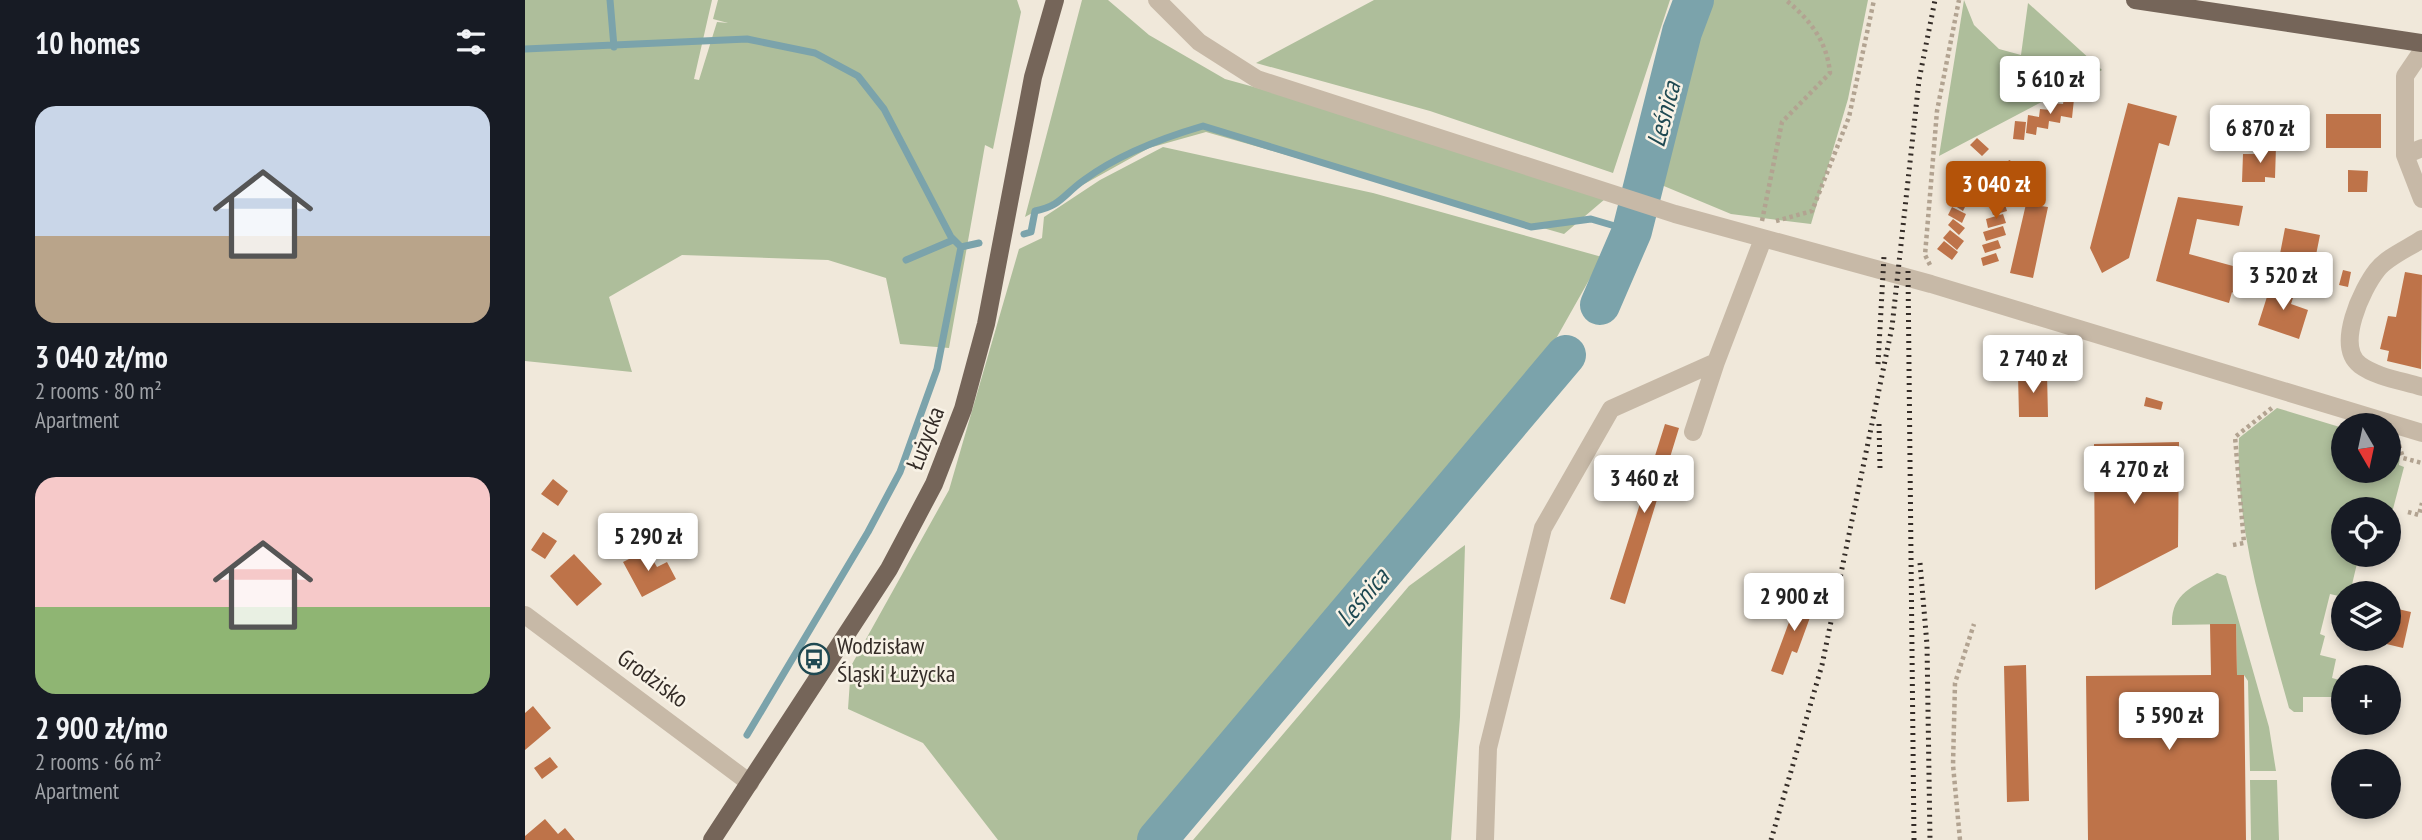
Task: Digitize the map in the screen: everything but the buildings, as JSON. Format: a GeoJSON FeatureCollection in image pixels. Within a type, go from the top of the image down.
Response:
{"type":"FeatureCollection","features":[{"type":"Feature","properties":{"kind":"main road","name":"Łużycka"},"geometry":{"type":"LineString","coordinates":[[712,840],[889,569],[934,484],[963,409],[986,324],[1033,77],[1055,0]]}},
{"type":"Feature","properties":{"kind":"main road"},"geometry":{"type":"LineString","coordinates":[[2135,0],[2422,43]]}},
{"type":"Feature","properties":{"kind":"street"},"geometry":{"type":"LineString","coordinates":[[1157,0],[1199,42],[1258,79],[1675,214],[1762,232],[2422,433]]}},
{"type":"Feature","properties":{"kind":"street"},"geometry":{"type":"LineString","coordinates":[[2422,51],[2405,76],[2405,155],[2422,199]]}},
{"type":"Feature","properties":{"kind":"street"},"geometry":{"type":"LineString","coordinates":[[2405,155],[2422,148]]}},
{"type":"Feature","properties":{"kind":"street"},"geometry":{"type":"LineString","coordinates":[[1693,432],[1762,232]]}},
{"type":"Feature","properties":{"kind":"street"},"geometry":{"type":"LineString","coordinates":[[2422,239],[2378,268],[2360,296],[2350,345],[2352,356],[2360,365],[2422,387]]}},
{"type":"Feature","properties":{"kind":"street"},"geometry":{"type":"LineString","coordinates":[[1485,840],[1488,748],[1543,528],[1611,409],[1716,362]]}},
{"type":"Feature","properties":{"kind":"street","name":"Grodzisko"},"geometry":{"type":"LineString","coordinates":[[525,615],[750,783]]}},
{"type":"Feature","properties":{"kind":"path"},"geometry":{"type":"LineString","coordinates":[[1762,232],[1782,122],[1830,73],[1828,51],[1806,17],[1786,0]]}},
{"type":"Feature","properties":{"kind":"path"},"geometry":{"type":"LineString","coordinates":[[1762,232],[1812,211],[1849,117],[1874,0]]}},
{"type":"Feature","properties":{"kind":"path"},"geometry":{"type":"LineString","coordinates":[[1936,285],[1925,255],[1926,224],[1937,111],[1959,0]]}},
{"type":"Feature","properties":{"kind":"path"},"geometry":{"type":"LineString","coordinates":[[2233,545],[2244,543],[2235,437],[2276,404]]}},
{"type":"Feature","properties":{"kind":"path"},"geometry":{"type":"LineString","coordinates":[[2401,452],[2403,458],[2422,463]]}},
{"type":"Feature","properties":{"kind":"path"},"geometry":{"type":"LineString","coordinates":[[2408,512],[2419,515],[2422,503]]}},
{"type":"Feature","properties":{"kind":"path"},"geometry":{"type":"LineString","coordinates":[[1960,840],[1954,765],[1955,683],[1974,624]]}},
{"type":"Feature","properties":{"kind":"green space"},"geometry":{"type":"Polygon","coordinates":[[[525,0],[712,0],[694,79],[699,80],[717,22],[728,23],[713,19],[718,0],[1017,0],[1021,12],[993,149],[985,145],[949,348],[900,344],[886,278],[828,260],[682,255],[609,297],[632,372],[525,361],[525,0]]]}},
{"type":"Feature","properties":{"kind":"green space"},"geometry":{"type":"Polygon","coordinates":[[[1082,0],[1108,0],[1149,35],[1225,79],[1330,108],[1605,199],[1564,234],[1206,132],[1149,148],[1025,217],[1082,0]]]}},
{"type":"Feature","properties":{"kind":"green space"},"geometry":{"type":"Polygon","coordinates":[[[1374,0],[1670,0],[1613,173],[1430,111],[1256,63],[1374,0]]]}},
{"type":"Feature","properties":{"kind":"green space"},"geometry":{"type":"Polygon","coordinates":[[[1711,0],[1868,0],[1848,99],[1811,224],[1731,214],[1659,184],[1711,0]]]}},
{"type":"Feature","properties":{"kind":"green space"},"geometry":{"type":"Polygon","coordinates":[[[1964,0],[1974,25],[1999,49],[2021,55],[2028,3],[2102,70],[1939,156],[1964,0]]]}},
{"type":"Feature","properties":{"kind":"green space"},"geometry":{"type":"Polygon","coordinates":[[[1163,147],[1373,193],[1602,257],[1544,360],[1143,840],[998,840],[923,743],[848,709],[851,666],[949,490],[1019,249],[1042,238],[1044,217],[1100,180],[1163,147]]]}},
{"type":"Feature","properties":{"kind":"green space"},"geometry":{"type":"Polygon","coordinates":[[[2277,408],[2331,424],[2331,483],[2400,483],[2396,497],[2331,497],[2331,567],[2356,567],[2353,581],[2331,581],[2331,594],[2320,634],[2325,636],[2320,655],[2336,659],[2335,665],[2331,665],[2331,697],[2303,697],[2303,712],[2294,712],[2289,708],[2253,574],[2242,507],[2239,438],[2277,408]]]}},
{"type":"Feature","properties":{"kind":"green space"},"geometry":{"type":"Polygon","coordinates":[[[1465,545],[1460,717],[1451,840],[1193,840],[1409,586],[1465,545]]]}},
{"type":"Feature","properties":{"kind":"green space"},"geometry":{"type":"Polygon","coordinates":[[[2217,573],[2226,576],[2269,727],[2276,771],[2250,771],[2248,681],[2244,675],[2237,675],[2236,624],[2172,625],[2175,605],[2179,598],[2217,573]]]}},
{"type":"Feature","properties":{"kind":"green space"},"geometry":{"type":"Polygon","coordinates":[[[2250,780],[2277,780],[2279,840],[2251,840],[2250,780]]]}},
{"type":"Feature","properties":{"kind":"waterway"},"geometry":{"type":"LineString","coordinates":[[610,0],[614,47]]}},
{"type":"Feature","properties":{"kind":"waterway","name":"Leśnica"},"geometry":{"type":"LineString","coordinates":[[1600,305],[1632,231],[1682,32],[1694,0]]}},
{"type":"Feature","properties":{"kind":"waterway"},"geometry":{"type":"LineString","coordinates":[[525,49],[747,39],[815,53],[858,76],[884,109],[951,237],[961,247],[979,243]]}},
{"type":"Feature","properties":{"kind":"waterway"},"geometry":{"type":"LineString","coordinates":[[1024,234],[1031,232],[1035,211],[1057,203],[1097,171],[1141,148],[1203,126],[1531,227],[1591,219],[1632,231]]}},
{"type":"Feature","properties":{"kind":"waterway"},"geometry":{"type":"LineString","coordinates":[[906,260],[953,240]]}},
{"type":"Feature","properties":{"kind":"waterway"},"geometry":{"type":"LineString","coordinates":[[747,735],[868,532],[900,472],[937,369],[961,247]]}},
{"type":"Feature","properties":{"kind":"waterway","name":"Leśnica"},"geometry":{"type":"LineString","coordinates":[[1157,840],[1566,355]]}},
{"type":"Feature","properties":{"kind":"railway"},"geometry":{"type":"LineString","coordinates":[[1771,840],[1822,665],[1892,327],[1919,80],[1935,0]]}},
{"type":"Feature","properties":{"kind":"railway"},"geometry":{"type":"LineString","coordinates":[[1878,364],[1884,256]]}},
{"type":"Feature","properties":{"kind":"railway"},"geometry":{"type":"LineString","coordinates":[[1908,271],[1914,840]]}},
{"type":"Feature","properties":{"kind":"railway"},"geometry":{"type":"LineString","coordinates":[[1879,424],[1880,468]]}},
{"type":"Feature","properties":{"kind":"railway"},"geometry":{"type":"LineString","coordinates":[[1920,563],[1927,645],[1930,840]]}},
{"type":"Feature","properties":{"kind":"place","name":"Wodzisław Śląski Łużycka"},"geometry":{"type":"Point","coordinates":[814,659]}}]}
